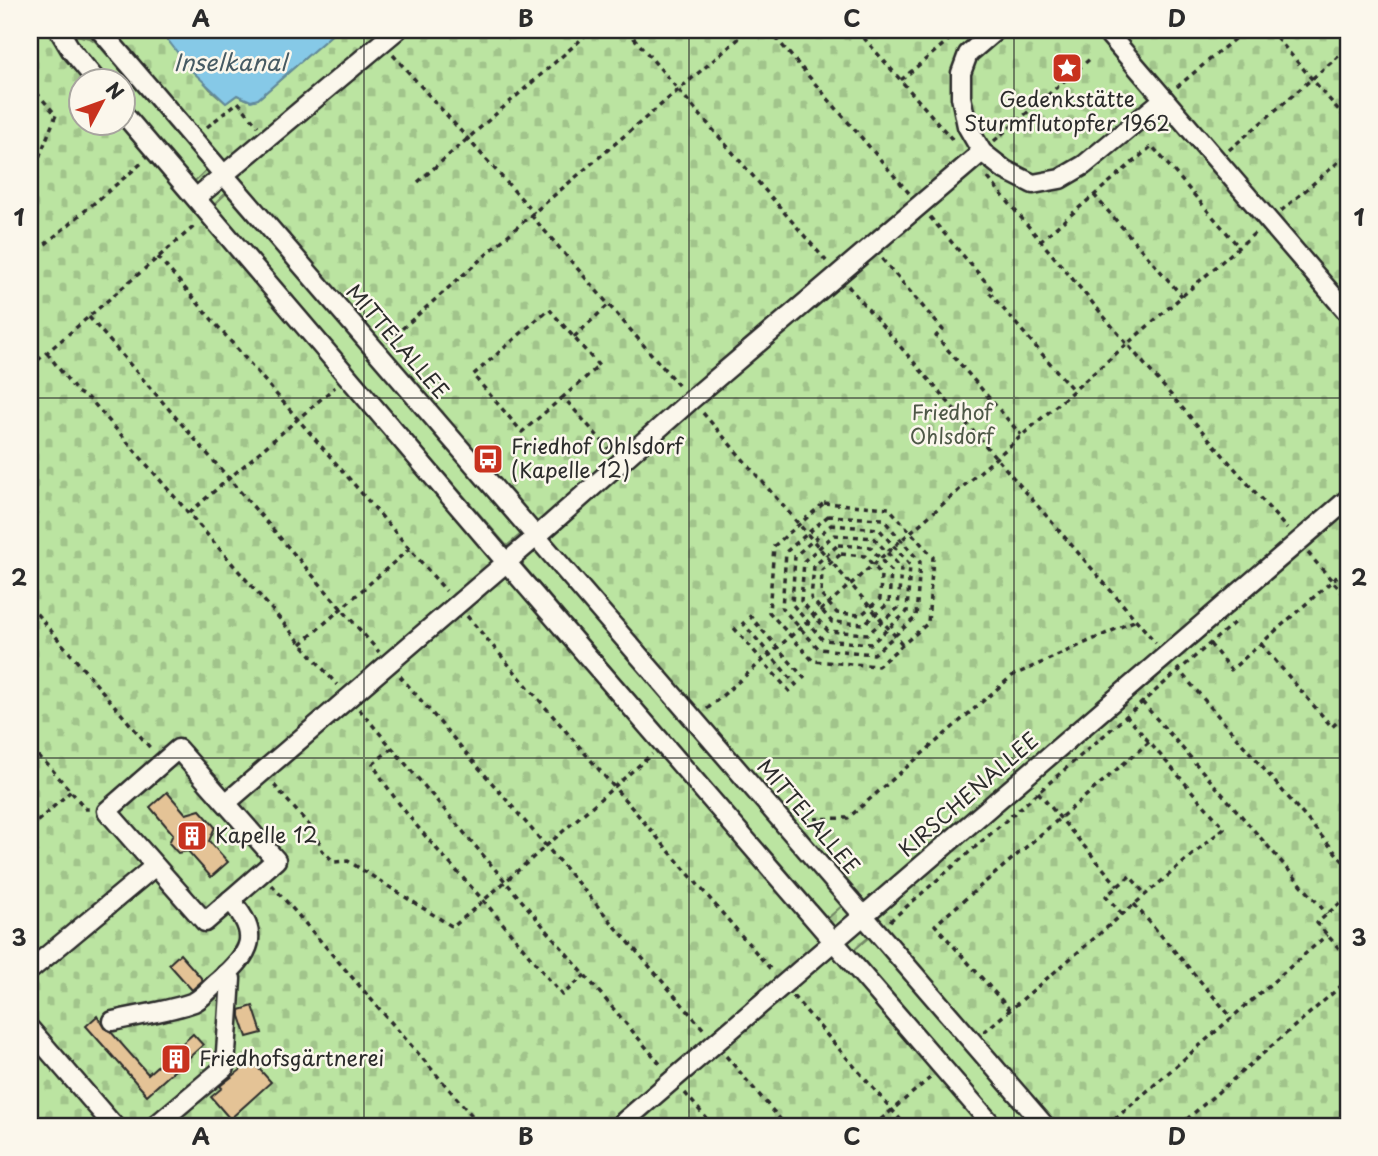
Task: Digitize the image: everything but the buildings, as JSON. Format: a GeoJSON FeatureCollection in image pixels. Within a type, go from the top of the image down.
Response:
{"type":"FeatureCollection","features":[{"type":"Feature","properties":{"kind":"street"},"geometry":{"type":"LineString","coordinates":[[59,30],[84,66]]}},
{"type":"Feature","properties":{"kind":"street","name":"MITTELALLEE"},"geometry":{"type":"LineString","coordinates":[[100,30],[1045,1126]]}},
{"type":"Feature","properties":{"kind":"street"},"geometry":{"type":"LineString","coordinates":[[196,198],[397,30]]}},
{"type":"Feature","properties":{"kind":"street"},"geometry":{"type":"LineString","coordinates":[[996,30],[968,54],[961,73],[961,97],[967,126],[982,152],[1005,170],[1033,184],[1060,179],[1084,165],[1164,99]]}},
{"type":"Feature","properties":{"kind":"street"},"geometry":{"type":"LineString","coordinates":[[1105,30],[1348,313]]}},
{"type":"Feature","properties":{"kind":"street"},"geometry":{"type":"LineString","coordinates":[[136,128],[993,1126]]}},
{"type":"Feature","properties":{"kind":"street"},"geometry":{"type":"LineString","coordinates":[[226,803],[982,152]]}},
{"type":"Feature","properties":{"kind":"street","name":"KIRSCHENALLEE"},"geometry":{"type":"LineString","coordinates":[[619,1126],[1348,499]]}},
{"type":"Feature","properties":{"kind":"street"},"geometry":{"type":"LineString","coordinates":[[178,748],[226,803],[276,860],[205,922],[107,811],[178,748]]}},
{"type":"Feature","properties":{"kind":"street"},"geometry":{"type":"LineString","coordinates":[[30,970],[155,866]]}},
{"type":"Feature","properties":{"kind":"street"},"geometry":{"type":"LineString","coordinates":[[113,1021],[196,1001],[239,963],[247,951],[249,926],[243,914],[230,900]]}},
{"type":"Feature","properties":{"kind":"street"},"geometry":{"type":"LineString","coordinates":[[155,1126],[225,1067],[231,979],[226,974]]}},
{"type":"Feature","properties":{"kind":"street"},"geometry":{"type":"LineString","coordinates":[[30,1029],[114,1126]]}},
{"type":"Feature","properties":{"kind":"path"},"geometry":{"type":"LineString","coordinates":[[418,182],[592,30]]}},
{"type":"Feature","properties":{"kind":"path"},"geometry":{"type":"LineString","coordinates":[[627,30],[1348,867]]}},
{"type":"Feature","properties":{"kind":"path"},"geometry":{"type":"LineString","coordinates":[[376,352],[532,214],[748,30]]}},
{"type":"Feature","properties":{"kind":"path"},"geometry":{"type":"LineString","coordinates":[[769,30],[991,288],[988,291],[1073,390]]}},
{"type":"Feature","properties":{"kind":"path"},"geometry":{"type":"LineString","coordinates":[[857,30],[950,138],[982,152]]}},
{"type":"Feature","properties":{"kind":"path"},"geometry":{"type":"LineString","coordinates":[[901,80],[957,33],[954,30]]}},
{"type":"Feature","properties":{"kind":"path"},"geometry":{"type":"LineString","coordinates":[[1164,99],[1245,30]]}},
{"type":"Feature","properties":{"kind":"path"},"geometry":{"type":"LineString","coordinates":[[1270,30],[1348,121]]}},
{"type":"Feature","properties":{"kind":"path"},"geometry":{"type":"LineString","coordinates":[[382,43],[467,138],[903,645]]}},
{"type":"Feature","properties":{"kind":"path"},"geometry":{"type":"LineString","coordinates":[[1217,161],[1348,48]]}},
{"type":"Feature","properties":{"kind":"path"},"geometry":{"type":"LineString","coordinates":[[982,152],[1090,58]]}},
{"type":"Feature","properties":{"kind":"path"},"geometry":{"type":"LineString","coordinates":[[30,85],[56,116],[30,180]]}},
{"type":"Feature","properties":{"kind":"path"},"geometry":{"type":"LineString","coordinates":[[207,127],[238,102],[268,138]]}},
{"type":"Feature","properties":{"kind":"path"},"geometry":{"type":"LineString","coordinates":[[1040,241],[1152,146],[1239,247]]}},
{"type":"Feature","properties":{"kind":"path"},"geometry":{"type":"LineString","coordinates":[[30,257],[156,152]]}},
{"type":"Feature","properties":{"kind":"path"},"geometry":{"type":"LineString","coordinates":[[982,152],[989,182],[1348,599]]}},
{"type":"Feature","properties":{"kind":"path"},"geometry":{"type":"LineString","coordinates":[[694,720],[1348,154]]}},
{"type":"Feature","properties":{"kind":"path"},"geometry":{"type":"LineString","coordinates":[[1094,195],[1182,296]]}},
{"type":"Feature","properties":{"kind":"path"},"geometry":{"type":"LineString","coordinates":[[30,367],[209,214]]}},
{"type":"Feature","properties":{"kind":"path"},"geometry":{"type":"LineString","coordinates":[[871,246],[943,330],[936,336],[1021,435]]}},
{"type":"Feature","properties":{"kind":"path"},"geometry":{"type":"LineString","coordinates":[[158,257],[906,1126]]}},
{"type":"Feature","properties":{"kind":"path"},"geometry":{"type":"LineString","coordinates":[[574,337],[609,305]]}},
{"type":"Feature","properties":{"kind":"path"},"geometry":{"type":"LineString","coordinates":[[549,309],[598,366],[563,397],[522,432],[473,375],[549,309]]}},
{"type":"Feature","properties":{"kind":"path"},"geometry":{"type":"LineString","coordinates":[[89,317],[548,845],[786,1126]]}},
{"type":"Feature","properties":{"kind":"path"},"geometry":{"type":"LineString","coordinates":[[47,353],[77,392],[91,400],[392,748],[713,1126]]}},
{"type":"Feature","properties":{"kind":"path"},"geometry":{"type":"LineString","coordinates":[[189,513],[347,376]]}},
{"type":"Feature","properties":{"kind":"path"},"geometry":{"type":"LineString","coordinates":[[563,397],[620,462]]}},
{"type":"Feature","properties":{"kind":"path"},"geometry":{"type":"LineString","coordinates":[[824,503],[889,508],[933,557],[928,623],[878,666],[813,661],[769,612],[774,546],[799,524],[824,503]]}},
{"type":"Feature","properties":{"kind":"path"},"geometry":{"type":"LineString","coordinates":[[828,516],[883,520],[920,562],[916,617],[874,653],[818,649],[782,607],[786,552],[807,534],[828,516]]}},
{"type":"Feature","properties":{"kind":"path"},"geometry":{"type":"LineString","coordinates":[[831,525],[879,529],[910,565],[907,612],[871,644],[823,640],[792,604],[795,556],[813,541],[831,525]]}},
{"type":"Feature","properties":{"kind":"path"},"geometry":{"type":"LineString","coordinates":[[834,535],[874,538],[887,553],[901,568],[898,608],[868,634],[828,631],[802,601],[804,561],[834,535]]}},
{"type":"Feature","properties":{"kind":"path"},"geometry":{"type":"LineString","coordinates":[[838,545],[870,547],[891,571],[889,603],[864,624],[832,622],[811,598],[814,566],[825,555],[838,545]]}},
{"type":"Feature","properties":{"kind":"path"},"geometry":{"type":"LineString","coordinates":[[301,644],[343,610],[409,549]]}},
{"type":"Feature","properties":{"kind":"path"},"geometry":{"type":"LineString","coordinates":[[841,554],[865,556],[881,575],[880,599],[861,615],[837,613],[821,595],[822,570],[832,562],[841,554]]}},
{"type":"Feature","properties":{"kind":"path"},"geometry":{"type":"LineString","coordinates":[[1197,629],[1231,670],[1348,567]]}},
{"type":"Feature","properties":{"kind":"path"},"geometry":{"type":"LineString","coordinates":[[30,606],[162,762]]}},
{"type":"Feature","properties":{"kind":"path"},"geometry":{"type":"LineString","coordinates":[[749,615],[805,679]]}},
{"type":"Feature","properties":{"kind":"path"},"geometry":{"type":"LineString","coordinates":[[878,932],[1240,618]]}},
{"type":"Feature","properties":{"kind":"path"},"geometry":{"type":"LineString","coordinates":[[789,830],[800,819],[848,818],[1012,676],[1136,620]]}},
{"type":"Feature","properties":{"kind":"path"},"geometry":{"type":"LineString","coordinates":[[742,622],[797,686]]}},
{"type":"Feature","properties":{"kind":"path"},"geometry":{"type":"LineString","coordinates":[[734,628],[790,692]]}},
{"type":"Feature","properties":{"kind":"path"},"geometry":{"type":"LineString","coordinates":[[1261,644],[1332,727],[1348,712]]}},
{"type":"Feature","properties":{"kind":"path"},"geometry":{"type":"LineString","coordinates":[[1129,688],[1327,914]]}},
{"type":"Feature","properties":{"kind":"path"},"geometry":{"type":"LineString","coordinates":[[1113,702],[1127,717],[1149,742],[1224,828],[1010,1010],[935,925],[1149,742]]}},
{"type":"Feature","properties":{"kind":"path"},"geometry":{"type":"LineString","coordinates":[[262,771],[316,833],[322,850],[334,862],[348,861],[453,927],[664,744]]}},
{"type":"Feature","properties":{"kind":"path"},"geometry":{"type":"LineString","coordinates":[[392,748],[373,764],[389,793],[423,835],[484,901],[562,995],[586,974]]}},
{"type":"Feature","properties":{"kind":"path"},"geometry":{"type":"LineString","coordinates":[[30,749],[86,808],[107,811]]}},
{"type":"Feature","properties":{"kind":"path"},"geometry":{"type":"LineString","coordinates":[[1025,777],[1118,886]]}},
{"type":"Feature","properties":{"kind":"path"},"geometry":{"type":"LineString","coordinates":[[30,828],[71,792]]}},
{"type":"Feature","properties":{"kind":"path"},"geometry":{"type":"LineString","coordinates":[[261,873],[481,1126]]}},
{"type":"Feature","properties":{"kind":"path"},"geometry":{"type":"LineString","coordinates":[[1122,914],[1107,896],[1118,886],[1130,876],[1145,894]]}},
{"type":"Feature","properties":{"kind":"path"},"geometry":{"type":"LineString","coordinates":[[1348,896],[1317,923],[1348,960]]}},
{"type":"Feature","properties":{"kind":"path"},"geometry":{"type":"LineString","coordinates":[[1133,904],[1232,1018]]}},
{"type":"Feature","properties":{"kind":"path"},"geometry":{"type":"LineString","coordinates":[[1107,1126],[1327,935]]}},
{"type":"Feature","properties":{"kind":"path"},"geometry":{"type":"LineString","coordinates":[[1179,1126],[1348,980]]}},
{"type":"Feature","properties":{"kind":"green space","name":"Friedhof Ohlsdorf"},"geometry":{"type":"Polygon","coordinates":[[[30,30],[160,30],[210,89],[226,103],[237,95],[248,100],[258,99],[337,30],[1348,30],[1348,1126],[1035,1126],[870,936],[854,950],[1006,1126],[30,1126],[30,30]],[[228,191],[213,206],[507,546],[522,533],[228,191]],[[537,548],[520,562],[827,919],[843,905],[537,548]]]}},
{"type":"Feature","properties":{"kind":"green space"},"geometry":{"type":"Polygon","coordinates":[[[76,35],[90,38],[117,66],[91,66],[76,46],[76,35]]]}},
{"type":"Feature","properties":{"kind":"green space"},"geometry":{"type":"Polygon","coordinates":[[[136,88],[207,170],[192,184],[136,119],[136,88]]]}},
{"type":"Feature","properties":{"kind":"green space"},"geometry":{"type":"Polygon","coordinates":[[[229,191],[523,533],[506,547],[213,205],[229,191]]]}},
{"type":"Feature","properties":{"kind":"green space"},"geometry":{"type":"Polygon","coordinates":[[[536,548],[843,905],[827,919],[520,562],[536,548]]]}},
{"type":"Feature","properties":{"kind":"green space"},"geometry":{"type":"Polygon","coordinates":[[[870,936],[1035,1126],[1006,1126],[854,950],[870,936]]]}},
{"type":"Feature","properties":{"kind":"water","name":"Inselkanal"},"geometry":{"type":"Polygon","coordinates":[[[160,30],[337,30],[258,99],[251,101],[237,95],[226,103],[191,70],[160,30]]]}},
{"type":"Feature","properties":{"kind":"place","name":"Gedenkstätte Sturmflutopfer 1962"},"geometry":{"type":"Point","coordinates":[1067,68]}},
{"type":"Feature","properties":{"kind":"place","name":"Friedhof Ohlsdorf (Kapelle 12)"},"geometry":{"type":"Point","coordinates":[488,459]}},
{"type":"Feature","properties":{"kind":"place","name":"Kapelle 12"},"geometry":{"type":"Point","coordinates":[192,836]}},
{"type":"Feature","properties":{"kind":"place","name":"Friedhofsgärtnerei"},"geometry":{"type":"Point","coordinates":[176,1059]}}]}
